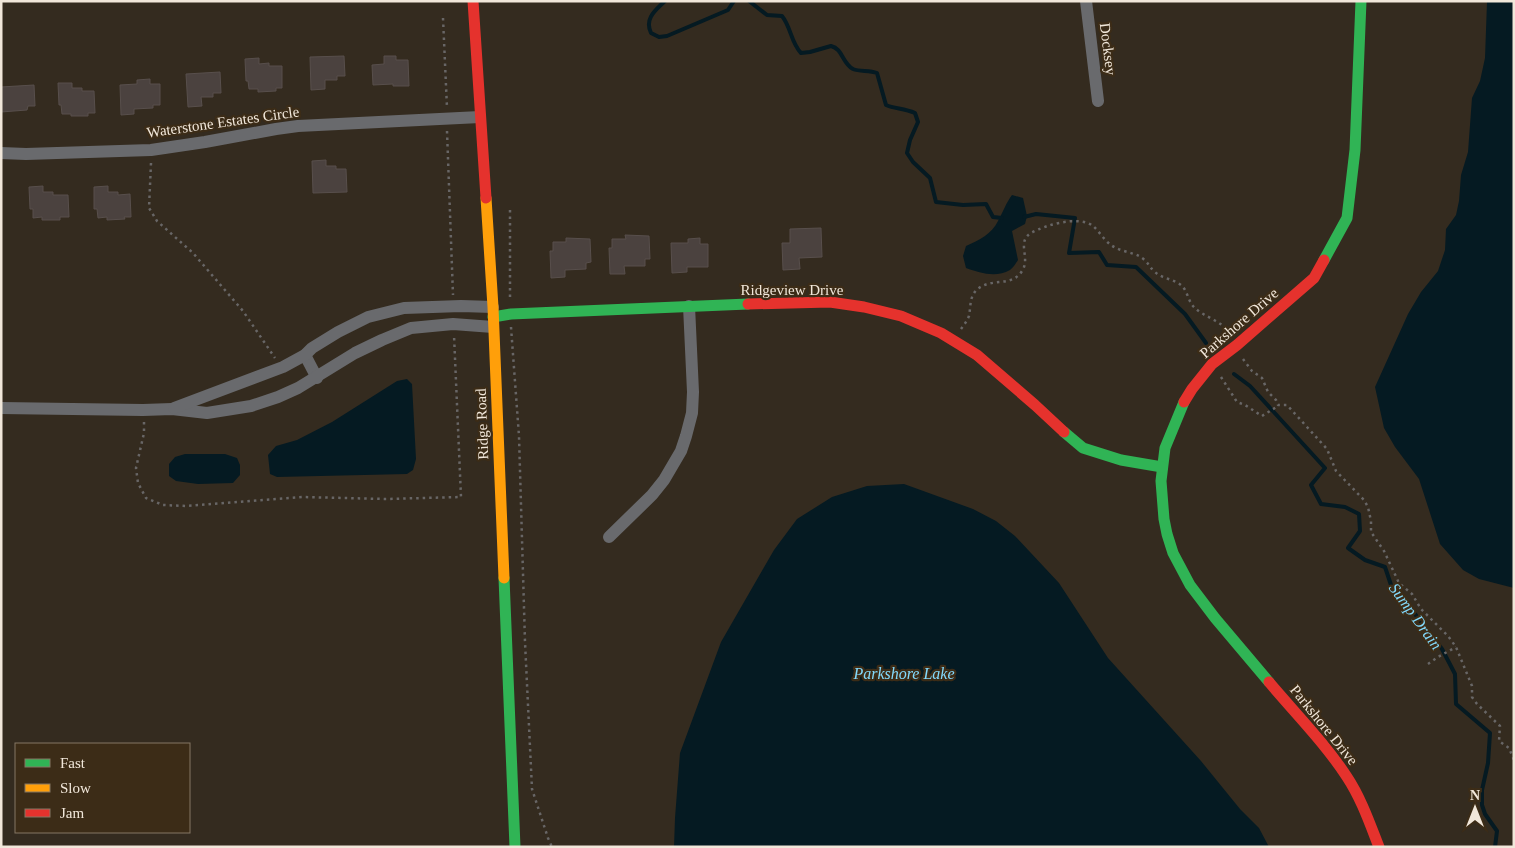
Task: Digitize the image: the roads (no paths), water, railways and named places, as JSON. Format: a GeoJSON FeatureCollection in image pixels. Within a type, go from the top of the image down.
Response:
{"type":"FeatureCollection","features":[{"type":"Feature","properties":{"kind":"street","name":"Ridge Road"},"geometry":{"type":"LineString","coordinates":[[473,1],[493,317],[515,847]]}},
{"type":"Feature","properties":{"kind":"street","name":"Docksey"},"geometry":{"type":"LineString","coordinates":[[1086,1],[1098,101]]}},
{"type":"Feature","properties":{"kind":"street","name":"Parkshore Drive"},"geometry":{"type":"LineString","coordinates":[[1361,1],[1355,150],[1347,218],[1314,278],[1237,345],[1212,364],[1192,388],[1182,406],[1166,448],[1162,467],[1162,500],[1164,519],[1173,554],[1183,574],[1215,618],[1331,755],[1348,778],[1365,812],[1379,847]]}},
{"type":"Feature","properties":{"kind":"street","name":"Waterstone Estates Circle"},"geometry":{"type":"LineString","coordinates":[[1,153],[151,150],[283,128],[480,117]]}},
{"type":"Feature","properties":{"kind":"street","name":"Ridgeview Drive"},"geometry":{"type":"LineString","coordinates":[[493,317],[510,314],[689,306],[830,302],[864,307],[901,316],[941,333],[977,355],[1036,405],[1060,430],[1083,448],[1121,460],[1162,467]]}},
{"type":"Feature","properties":{"kind":"street"},"geometry":{"type":"LineString","coordinates":[[172,409],[283,367],[338,332],[368,317],[404,308],[453,306],[493,317]]}},
{"type":"Feature","properties":{"kind":"street"},"geometry":{"type":"LineString","coordinates":[[609,537],[652,495],[672,468],[684,443],[689,427],[693,392],[689,306]]}},
{"type":"Feature","properties":{"kind":"street"},"geometry":{"type":"LineString","coordinates":[[1,408],[172,409],[207,413],[250,406],[278,398],[317,378],[355,353],[411,328],[453,324],[493,317]]}},
{"type":"Feature","properties":{"kind":"street"},"geometry":{"type":"LineString","coordinates":[[304,355],[317,378]]}},
{"type":"Feature","properties":{"kind":"water"},"geometry":{"type":"Polygon","coordinates":[[[1514,1],[1514,588],[1479,579],[1463,570],[1440,544],[1419,479],[1395,447],[1384,428],[1375,387],[1408,314],[1421,292],[1438,271],[1445,250],[1446,229],[1456,215],[1461,175],[1468,152],[1472,98],[1480,81],[1485,58],[1487,2],[1514,1]]]}},
{"type":"Feature","properties":{"kind":"water"},"geometry":{"type":"Polygon","coordinates":[[[1012,195],[1023,198],[1027,216],[1025,224],[1012,231],[1018,260],[1010,270],[999,274],[982,273],[966,268],[963,256],[966,246],[992,230],[1012,195]]]}},
{"type":"Feature","properties":{"kind":"water"},"geometry":{"type":"Polygon","coordinates":[[[407,379],[412,384],[416,459],[413,470],[407,474],[277,477],[270,474],[268,455],[276,446],[297,440],[332,422],[397,381],[407,379]]]}},
{"type":"Feature","properties":{"kind":"water"},"geometry":{"type":"Polygon","coordinates":[[[185,454],[225,454],[237,458],[240,465],[240,475],[233,483],[198,484],[176,481],[169,476],[169,464],[175,457],[185,454]]]}},
{"type":"Feature","properties":{"kind":"water","name":"Parkshore Lake"},"geometry":{"type":"Polygon","coordinates":[[[904,484],[973,509],[996,521],[1015,536],[1059,583],[1108,658],[1201,761],[1240,809],[1259,828],[1269,847],[674,847],[680,753],[721,642],[774,550],[797,519],[832,497],[867,486],[904,484]]]}},
{"type":"Feature","properties":{"kind":"waterway","name":"Sump Drain"},"geometry":{"type":"LineString","coordinates":[[665,1],[652,15],[649,23],[651,33],[659,37],[667,36],[728,10],[734,1]]}},
{"type":"Feature","properties":{"kind":"waterway","name":"Sump Drain"},"geometry":{"type":"LineString","coordinates":[[749,1],[767,15],[782,16],[795,45],[801,53],[831,46],[835,48],[853,69],[877,73],[886,105],[915,113],[918,122],[910,140],[907,153],[913,162],[930,178],[936,202],[963,205],[986,204],[993,217],[1002,218]]}},
{"type":"Feature","properties":{"kind":"waterway","name":"Sump Drain"},"geometry":{"type":"LineString","coordinates":[[1024,217],[1036,214],[1075,218],[1069,253],[1099,252],[1107,265],[1136,267],[1185,314],[1206,343]]}},
{"type":"Feature","properties":{"kind":"waterway","name":"Sump Drain"},"geometry":{"type":"LineString","coordinates":[[1234,374],[1250,386],[1325,468],[1311,485],[1321,504],[1345,507],[1359,514],[1360,531],[1348,548],[1365,560],[1385,567],[1392,588],[1442,649],[1455,674],[1456,704],[1490,733],[1488,763],[1482,790],[1482,805],[1485,814],[1497,831],[1495,847]]}}]}
